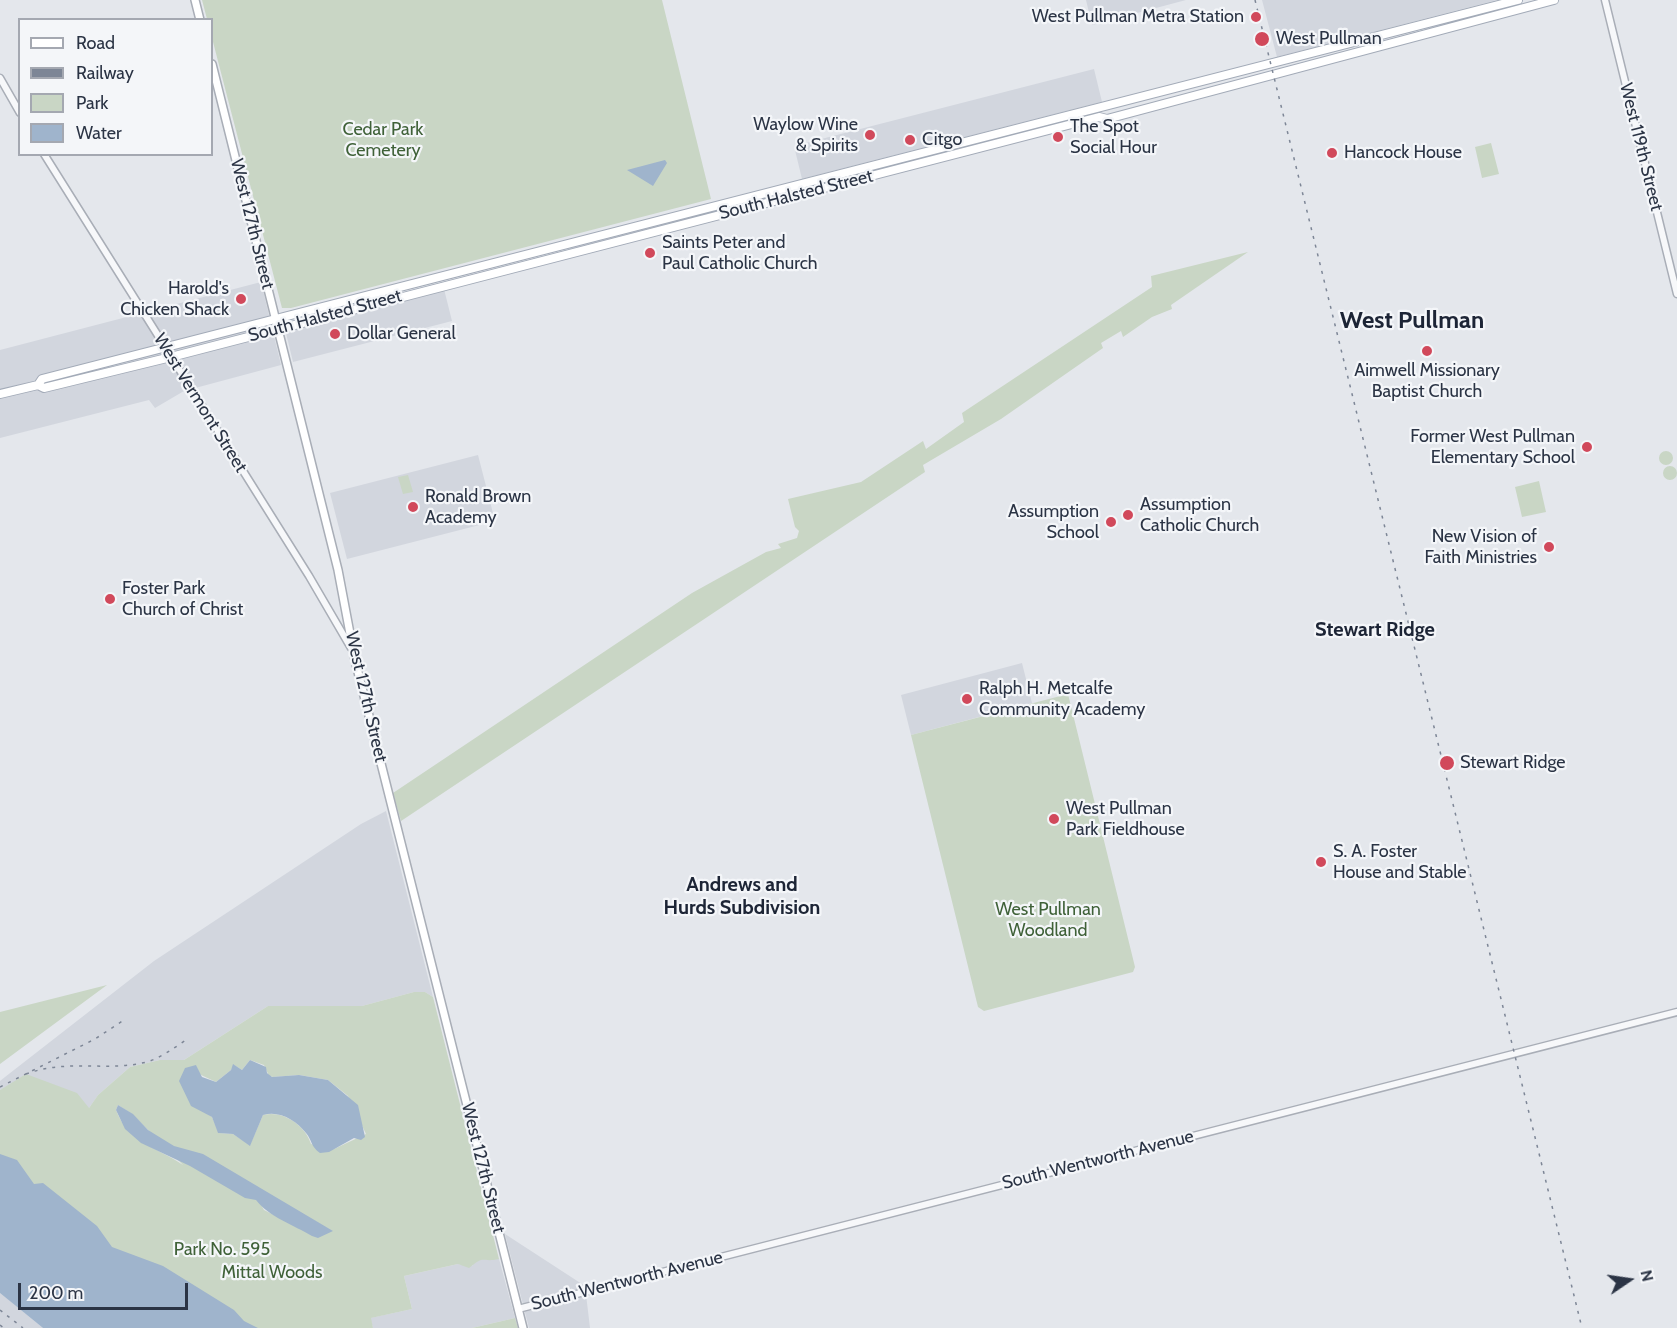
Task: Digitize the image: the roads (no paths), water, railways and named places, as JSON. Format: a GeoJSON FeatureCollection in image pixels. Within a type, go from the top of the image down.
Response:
{"type":"FeatureCollection","features":[{"type":"Feature","properties":{"kind":"main road"},"geometry":{"type":"LineString","coordinates":[[195,0],[200,18]]}},
{"type":"Feature","properties":{"kind":"main road","name":"South Halsted Street"},"geometry":{"type":"LineString","coordinates":[[38,385],[42,379],[1518,0]]}},
{"type":"Feature","properties":{"kind":"main road","name":"South Halsted Street"},"geometry":{"type":"LineString","coordinates":[[0,394],[38,385],[44,388],[171,357],[1100,117],[1107,119],[1554,0]]}},
{"type":"Feature","properties":{"kind":"main road","name":"West 127th Street"},"geometry":{"type":"LineString","coordinates":[[213,68],[338,570],[353,653],[523,1328]]}},
{"type":"Feature","properties":{"kind":"street","name":"West 119th Street"},"geometry":{"type":"LineString","coordinates":[[1605,0],[1677,294]]}},
{"type":"Feature","properties":{"kind":"street"},"geometry":{"type":"LineString","coordinates":[[0,78],[18,110]]}},
{"type":"Feature","properties":{"kind":"street","name":"West Vermont Street"},"geometry":{"type":"LineString","coordinates":[[45,156],[319,593],[353,653]]}},
{"type":"Feature","properties":{"kind":"street","name":"South Wentworth Avenue"},"geometry":{"type":"LineString","coordinates":[[518,1309],[1677,1012]]}},
{"type":"Feature","properties":{"kind":"water"},"geometry":{"type":"Polygon","coordinates":[[[665,160],[667,163],[653,186],[627,170],[665,160]]]}},
{"type":"Feature","properties":{"kind":"water"},"geometry":{"type":"Polygon","coordinates":[[[250,1060],[266,1067],[267,1073],[272,1077],[299,1075],[328,1080],[358,1105],[365,1137],[361,1140],[354,1138],[329,1152],[320,1153],[297,1124],[287,1117],[275,1114],[263,1115],[250,1146],[233,1134],[218,1133],[212,1117],[191,1106],[179,1081],[185,1068],[196,1065],[202,1077],[216,1082],[231,1070],[233,1064],[242,1070],[250,1060]]]}},
{"type":"Feature","properties":{"kind":"water"},"geometry":{"type":"Polygon","coordinates":[[[118,1105],[133,1114],[148,1130],[174,1146],[203,1154],[333,1231],[318,1238],[312,1236],[275,1216],[256,1200],[245,1198],[190,1166],[141,1143],[125,1129],[116,1110],[118,1105]]]}},
{"type":"Feature","properties":{"kind":"water"},"geometry":{"type":"Polygon","coordinates":[[[0,1154],[17,1160],[34,1184],[43,1183],[97,1226],[112,1247],[163,1266],[234,1310],[244,1321],[258,1328],[43,1328],[0,1293],[0,1154]]]}},
{"type":"Feature","properties":{"kind":"railway"},"geometry":{"type":"LineString","coordinates":[[1255,0],[1582,1328]]}},
{"type":"Feature","properties":{"kind":"railway"},"geometry":{"type":"LineString","coordinates":[[0,1087],[95,1039],[124,1020]]}},
{"type":"Feature","properties":{"kind":"railway"},"geometry":{"type":"LineString","coordinates":[[26,1074],[58,1067],[120,1066],[150,1061],[186,1040]]}},
{"type":"Feature","properties":{"kind":"railway"},"geometry":{"type":"LineString","coordinates":[[0,1310],[23,1328]]}},
{"type":"Feature","properties":{"kind":"railway"},"geometry":{"type":"LineString","coordinates":[[0,1325],[4,1328]]}},
{"type":"Feature","properties":{"kind":"place","name":"West Pullman Metra Station"},"geometry":{"type":"Point","coordinates":[1256,17]}},
{"type":"Feature","properties":{"kind":"place","name":"West Pullman"},"geometry":{"type":"Point","coordinates":[1262,39]}},
{"type":"Feature","properties":{"kind":"place","name":"Waylow Wine & Spirits"},"geometry":{"type":"Point","coordinates":[870,135]}},
{"type":"Feature","properties":{"kind":"place","name":"The Spot Social Hour"},"geometry":{"type":"Point","coordinates":[1058,137]}},
{"type":"Feature","properties":{"kind":"place","name":"Citgo"},"geometry":{"type":"Point","coordinates":[910,140]}},
{"type":"Feature","properties":{"kind":"place","name":"Hancock House"},"geometry":{"type":"Point","coordinates":[1332,153]}},
{"type":"Feature","properties":{"kind":"place","name":"Saints Peter and Paul Catholic Church"},"geometry":{"type":"Point","coordinates":[650,253]}},
{"type":"Feature","properties":{"kind":"place","name":"Harold's Chicken Shack"},"geometry":{"type":"Point","coordinates":[241,299]}},
{"type":"Feature","properties":{"kind":"place","name":"Dollar General"},"geometry":{"type":"Point","coordinates":[335,334]}},
{"type":"Feature","properties":{"kind":"place","name":"Aimwell Missionary Baptist Church"},"geometry":{"type":"Point","coordinates":[1427,351]}},
{"type":"Feature","properties":{"kind":"place","name":"Former West Pullman Elementary School"},"geometry":{"type":"Point","coordinates":[1587,447]}},
{"type":"Feature","properties":{"kind":"place","name":"Ronald Brown Academy"},"geometry":{"type":"Point","coordinates":[413,507]}},
{"type":"Feature","properties":{"kind":"place","name":"Assumption Catholic Church"},"geometry":{"type":"Point","coordinates":[1128,515]}},
{"type":"Feature","properties":{"kind":"place","name":"Assumption School"},"geometry":{"type":"Point","coordinates":[1111,522]}},
{"type":"Feature","properties":{"kind":"place","name":"New Vision of Faith Ministries"},"geometry":{"type":"Point","coordinates":[1549,547]}},
{"type":"Feature","properties":{"kind":"place","name":"Foster Park Church of Christ"},"geometry":{"type":"Point","coordinates":[110,599]}},
{"type":"Feature","properties":{"kind":"place","name":"Ralph H. Metcalfe Community Academy"},"geometry":{"type":"Point","coordinates":[967,699]}},
{"type":"Feature","properties":{"kind":"place","name":"Stewart Ridge"},"geometry":{"type":"Point","coordinates":[1447,763]}},
{"type":"Feature","properties":{"kind":"place","name":"West Pullman Park Fieldhouse"},"geometry":{"type":"Point","coordinates":[1054,819]}},
{"type":"Feature","properties":{"kind":"place","name":"S. A. Foster House and Stable"},"geometry":{"type":"Point","coordinates":[1321,862]}},
{"type":"Feature","properties":{"kind":"district","name":"West Pullman"},"geometry":{"type":"Point","coordinates":[1412,321]}},
{"type":"Feature","properties":{"kind":"district","name":"Stewart Ridge"},"geometry":{"type":"Point","coordinates":[1375,630]}},
{"type":"Feature","properties":{"kind":"district","name":"Andrews and Hurds Subdivision"},"geometry":{"type":"Point","coordinates":[742,896]}},
{"type":"Feature","properties":{"kind":"park label","name":"Cedar Park Cemetery"},"geometry":{"type":"Point","coordinates":[383,140]}},
{"type":"Feature","properties":{"kind":"park label","name":"West Pullman Woodland"},"geometry":{"type":"Point","coordinates":[1048,920]}},
{"type":"Feature","properties":{"kind":"park label","name":"Park No. 595"},"geometry":{"type":"Point","coordinates":[222,1250]}},
{"type":"Feature","properties":{"kind":"park label","name":"Mittal Woods"},"geometry":{"type":"Point","coordinates":[272,1273]}}]}
